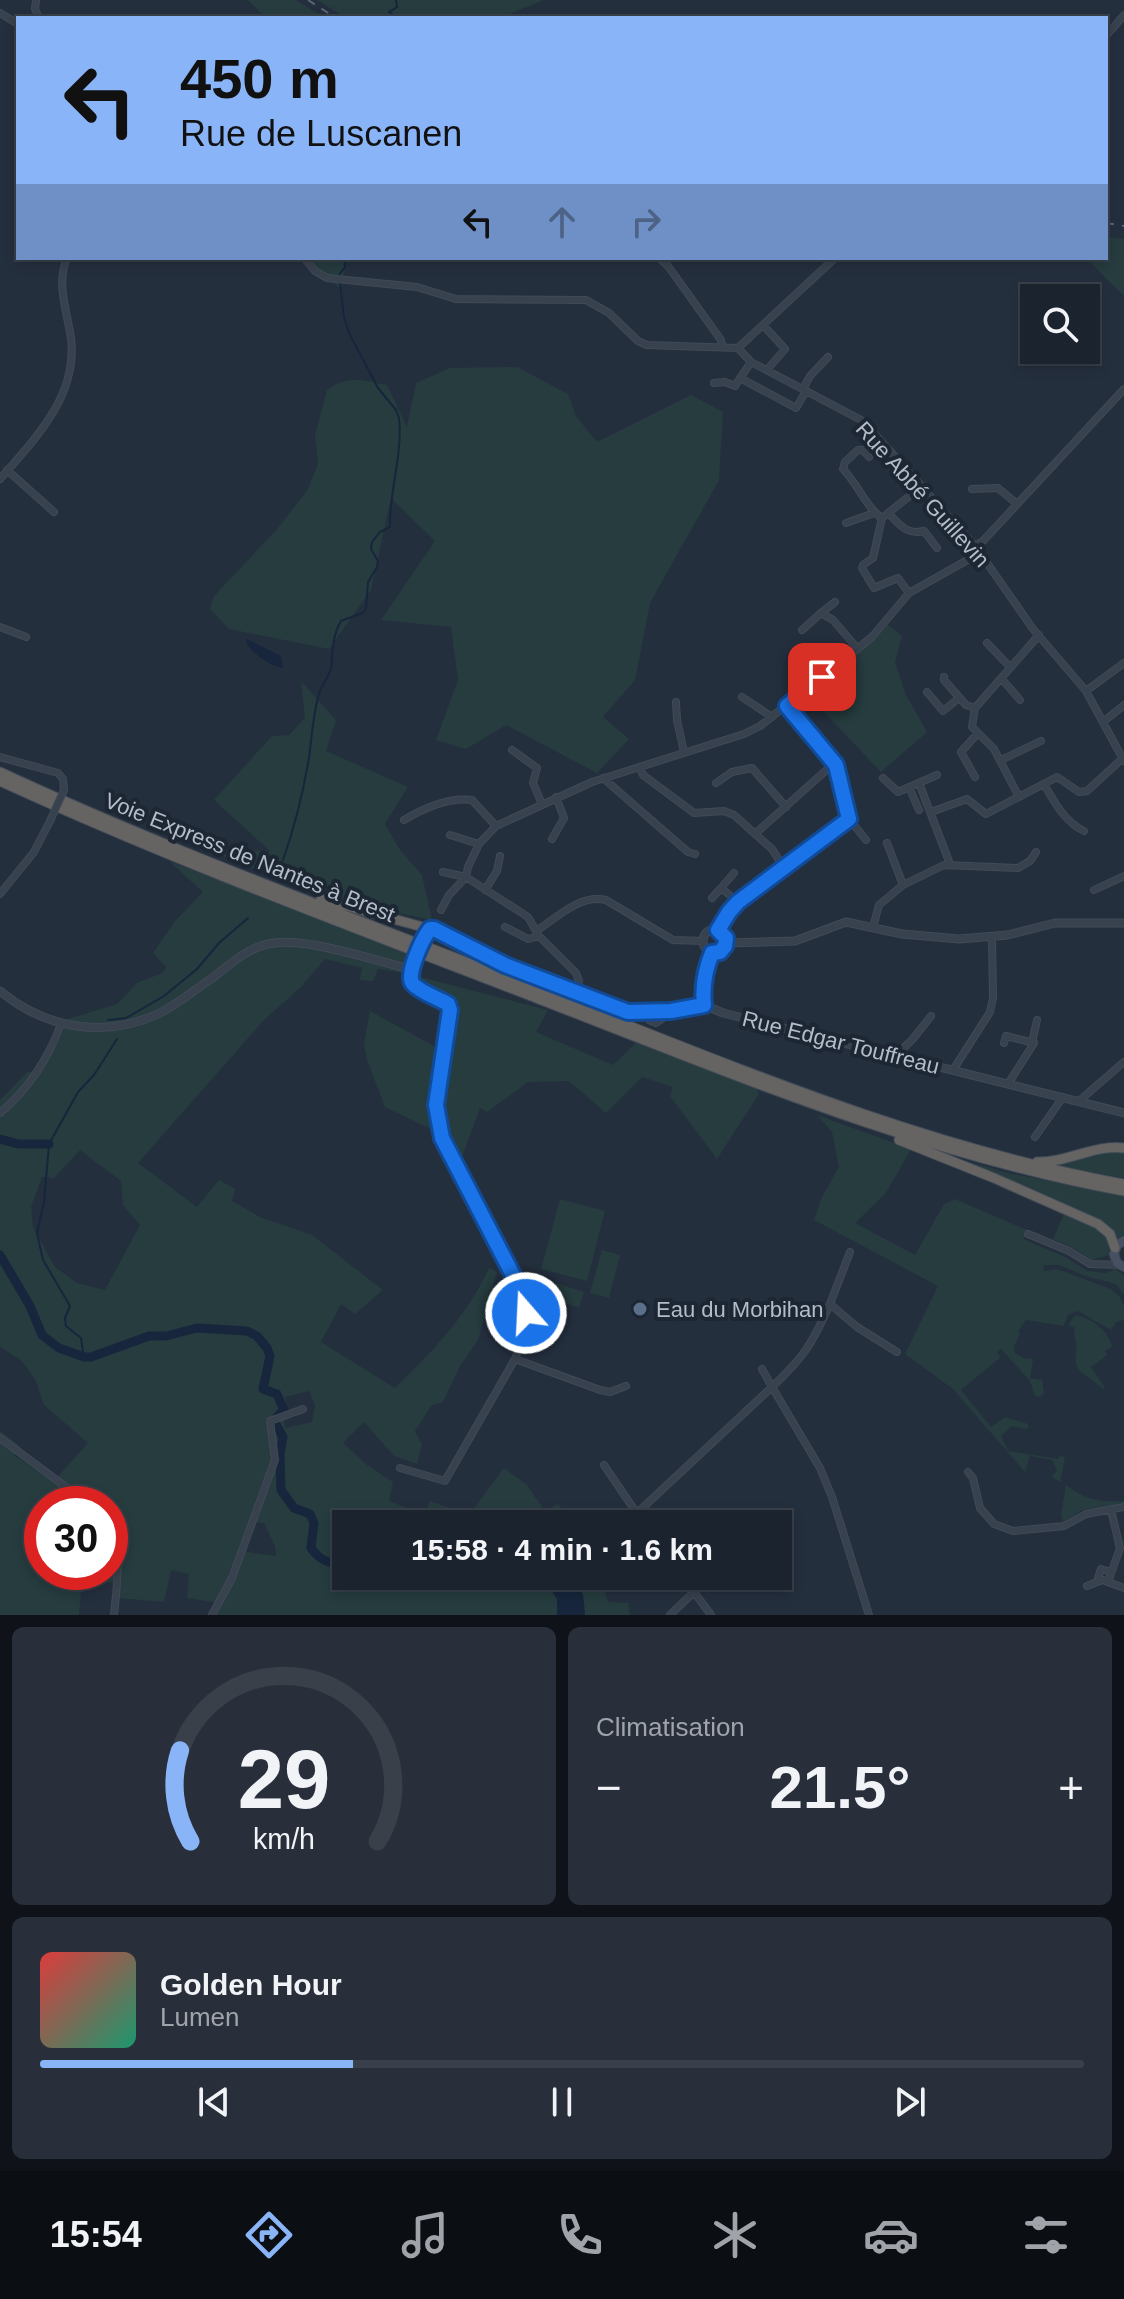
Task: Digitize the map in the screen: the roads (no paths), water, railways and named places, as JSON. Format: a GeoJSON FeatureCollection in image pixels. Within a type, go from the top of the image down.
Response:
{"type":"FeatureCollection","features":[{"type":"Feature","properties":{"kind":"highway","name":"Voie Express de Nantes à Brest"},"geometry":{"type":"LineString","coordinates":[[0,772],[98,816],[777,1082],[971,1149],[1124,1184]]}},
{"type":"Feature","properties":{"kind":"highway","name":"Voie Express de Nantes à Brest"},"geometry":{"type":"LineString","coordinates":[[0,781],[184,861],[845,1116],[984,1160],[1124,1191]]}},
{"type":"Feature","properties":{"kind":"highway"},"geometry":{"type":"LineString","coordinates":[[284,890],[294,890],[428,931]]}},
{"type":"Feature","properties":{"kind":"highway"},"geometry":{"type":"LineString","coordinates":[[845,1116],[1098,1224],[1110,1234],[1118,1247]]}},
{"type":"Feature","properties":{"kind":"highway"},"geometry":{"type":"LineString","coordinates":[[971,1149],[983,1148],[1045,1162],[1108,1147],[1124,1148]]}},
{"type":"Feature","properties":{"kind":"main road"},"geometry":{"type":"LineString","coordinates":[[1118,1247],[1122,1267]]}},
{"type":"Feature","properties":{"kind":"street"},"geometry":{"type":"LineString","coordinates":[[1108,34],[1124,15]]}},
{"type":"Feature","properties":{"kind":"street"},"geometry":{"type":"LineString","coordinates":[[0,479],[55,412],[67,381],[72,350],[61,281],[66,260]]}},
{"type":"Feature","properties":{"kind":"street"},"geometry":{"type":"LineString","coordinates":[[306,260],[327,278],[417,287],[456,299],[586,300],[609,313],[638,341],[647,345],[738,348],[833,260]]}},
{"type":"Feature","properties":{"kind":"street"},"geometry":{"type":"LineString","coordinates":[[661,260],[721,340],[722,346]]}},
{"type":"Feature","properties":{"kind":"street"},"geometry":{"type":"LineString","coordinates":[[764,326],[785,349],[767,370]]}},
{"type":"Feature","properties":{"kind":"street","name":"Rue Abbé Guillevin"},"geometry":{"type":"LineString","coordinates":[[738,348],[751,362],[863,421],[985,560],[1039,635],[1086,691],[1123,760]]}},
{"type":"Feature","properties":{"kind":"street"},"geometry":{"type":"LineString","coordinates":[[740,378],[796,408],[804,390],[828,357]]}},
{"type":"Feature","properties":{"kind":"street"},"geometry":{"type":"LineString","coordinates":[[714,383],[720,381],[735,386],[751,362]]}},
{"type":"Feature","properties":{"kind":"street"},"geometry":{"type":"LineString","coordinates":[[441,910],[449,895],[466,877],[479,844],[496,826],[603,778],[744,734],[787,706],[872,637],[909,593],[976,550],[1124,389]]}},
{"type":"Feature","properties":{"kind":"street"},"geometry":{"type":"LineString","coordinates":[[869,457],[863,450],[858,450],[843,466],[874,513]]}},
{"type":"Feature","properties":{"kind":"street"},"geometry":{"type":"LineString","coordinates":[[7,470],[54,512]]}},
{"type":"Feature","properties":{"kind":"street"},"geometry":{"type":"LineString","coordinates":[[909,593],[898,578],[874,588],[862,568],[873,558],[886,516],[922,486]]}},
{"type":"Feature","properties":{"kind":"street"},"geometry":{"type":"LineString","coordinates":[[972,489],[998,488],[1017,504]]}},
{"type":"Feature","properties":{"kind":"street"},"geometry":{"type":"LineString","coordinates":[[846,523],[874,513],[886,516],[907,531],[924,531],[937,548]]}},
{"type":"Feature","properties":{"kind":"street"},"geometry":{"type":"LineString","coordinates":[[802,630],[835,602]]}},
{"type":"Feature","properties":{"kind":"street"},"geometry":{"type":"LineString","coordinates":[[821,613],[833,620],[858,649]]}},
{"type":"Feature","properties":{"kind":"street"},"geometry":{"type":"LineString","coordinates":[[1,630],[26,637]]}},
{"type":"Feature","properties":{"kind":"street"},"geometry":{"type":"LineString","coordinates":[[1019,797],[994,749],[972,727],[975,708],[1039,635]]}},
{"type":"Feature","properties":{"kind":"street"},"geometry":{"type":"LineString","coordinates":[[987,643],[1010,667]]}},
{"type":"Feature","properties":{"kind":"street"},"geometry":{"type":"LineString","coordinates":[[1086,691],[1124,663]]}},
{"type":"Feature","properties":{"kind":"street"},"geometry":{"type":"LineString","coordinates":[[944,677],[966,705],[975,708]]}},
{"type":"Feature","properties":{"kind":"street"},"geometry":{"type":"LineString","coordinates":[[1001,678],[1020,700]]}},
{"type":"Feature","properties":{"kind":"street"},"geometry":{"type":"LineString","coordinates":[[927,692],[943,711],[959,698]]}},
{"type":"Feature","properties":{"kind":"street"},"geometry":{"type":"LineString","coordinates":[[742,697],[772,717]]}},
{"type":"Feature","properties":{"kind":"street"},"geometry":{"type":"LineString","coordinates":[[676,702],[684,752]]}},
{"type":"Feature","properties":{"kind":"street"},"geometry":{"type":"LineString","coordinates":[[1103,722],[1124,705]]}},
{"type":"Feature","properties":{"kind":"street"},"geometry":{"type":"LineString","coordinates":[[787,706],[833,765],[849,819],[866,840]]}},
{"type":"Feature","properties":{"kind":"street"},"geometry":{"type":"LineString","coordinates":[[975,777],[961,752],[977,734]]}},
{"type":"Feature","properties":{"kind":"street"},"geometry":{"type":"LineString","coordinates":[[1001,760],[1041,741]]}},
{"type":"Feature","properties":{"kind":"street"},"geometry":{"type":"LineString","coordinates":[[512,750],[537,768],[533,783],[542,804]]}},
{"type":"Feature","properties":{"kind":"street"},"geometry":{"type":"LineString","coordinates":[[0,757],[58,773],[63,779],[64,790],[34,852],[0,894]]}},
{"type":"Feature","properties":{"kind":"street"},"geometry":{"type":"LineString","coordinates":[[931,812],[967,799],[986,814],[1057,777],[1079,792],[1087,791],[1123,760]]}},
{"type":"Feature","properties":{"kind":"street"},"geometry":{"type":"LineString","coordinates":[[756,833],[833,765]]}},
{"type":"Feature","properties":{"kind":"street"},"geometry":{"type":"LineString","coordinates":[[639,767],[643,775],[688,810],[699,814],[729,812],[756,833],[783,866]]}},
{"type":"Feature","properties":{"kind":"street"},"geometry":{"type":"LineString","coordinates":[[716,783],[732,772],[752,768],[786,807]]}},
{"type":"Feature","properties":{"kind":"street"},"geometry":{"type":"LineString","coordinates":[[883,778],[898,792],[937,775]]}},
{"type":"Feature","properties":{"kind":"street"},"geometry":{"type":"LineString","coordinates":[[603,778],[647,819],[688,852],[695,854]]}},
{"type":"Feature","properties":{"kind":"street"},"geometry":{"type":"LineString","coordinates":[[919,783],[950,864]]}},
{"type":"Feature","properties":{"kind":"street"},"geometry":{"type":"LineString","coordinates":[[1044,784],[1058,808],[1084,831]]}},
{"type":"Feature","properties":{"kind":"street"},"geometry":{"type":"LineString","coordinates":[[909,787],[919,810]]}},
{"type":"Feature","properties":{"kind":"street"},"geometry":{"type":"LineString","coordinates":[[552,839],[564,818],[556,797]]}},
{"type":"Feature","properties":{"kind":"street"},"geometry":{"type":"LineString","coordinates":[[404,820],[425,808],[464,799],[472,800],[496,826]]}},
{"type":"Feature","properties":{"kind":"street"},"geometry":{"type":"LineString","coordinates":[[718,930],[724,935],[726,943],[720,952],[712,953],[705,949],[703,941],[708,932],[718,930],[738,902],[849,819]]}},
{"type":"Feature","properties":{"kind":"street"},"geometry":{"type":"LineString","coordinates":[[450,835],[479,844]]}},
{"type":"Feature","properties":{"kind":"street"},"geometry":{"type":"LineString","coordinates":[[887,843],[903,885]]}},
{"type":"Feature","properties":{"kind":"street"},"geometry":{"type":"LineString","coordinates":[[873,927],[879,905],[903,885],[950,864],[1018,868],[1030,861],[1036,852]]}},
{"type":"Feature","properties":{"kind":"street"},"geometry":{"type":"LineString","coordinates":[[485,890],[497,871],[500,856]]}},
{"type":"Feature","properties":{"kind":"street"},"geometry":{"type":"LineString","coordinates":[[443,872],[466,877],[528,917],[538,933],[576,973],[579,981],[577,992]]}},
{"type":"Feature","properties":{"kind":"street"},"geometry":{"type":"LineString","coordinates":[[712,898],[734,873]]}},
{"type":"Feature","properties":{"kind":"street"},"geometry":{"type":"LineString","coordinates":[[1094,890],[1124,876]]}},
{"type":"Feature","properties":{"kind":"street"},"geometry":{"type":"LineString","coordinates":[[721,888],[738,902]]}},
{"type":"Feature","properties":{"kind":"street"},"geometry":{"type":"LineString","coordinates":[[505,927],[528,939],[569,908],[597,898],[606,900],[673,940],[703,941]]}},
{"type":"Feature","properties":{"kind":"street"},"geometry":{"type":"LineString","coordinates":[[726,943],[795,941],[846,922],[939,938],[992,937],[1055,923],[1124,923]]}},
{"type":"Feature","properties":{"kind":"street"},"geometry":{"type":"LineString","coordinates":[[400,1468],[445,1481],[515,1359],[526,1331],[526,1313],[516,1281],[442,1138],[436,1105],[450,1010],[448,1004],[413,984],[412,965],[428,931]]}},
{"type":"Feature","properties":{"kind":"street","name":"Rue Edgar Touffreau"},"geometry":{"type":"LineString","coordinates":[[428,931],[505,965],[628,1012],[648,1013],[704,1005],[723,1013],[1124,1113]]}},
{"type":"Feature","properties":{"kind":"street"},"geometry":{"type":"LineString","coordinates":[[953,1070],[990,1012],[993,998],[992,937]]}},
{"type":"Feature","properties":{"kind":"street"},"geometry":{"type":"LineString","coordinates":[[0,991],[23,1008],[61,1024],[109,1027],[150,1018],[173,1006],[256,947],[276,942],[312,945],[412,965]]}},
{"type":"Feature","properties":{"kind":"street"},"geometry":{"type":"LineString","coordinates":[[704,1005],[702,992],[712,953]]}},
{"type":"Feature","properties":{"kind":"street"},"geometry":{"type":"LineString","coordinates":[[896,1055],[931,1016]]}},
{"type":"Feature","properties":{"kind":"street"},"geometry":{"type":"LineString","coordinates":[[1008,1084],[1034,1043],[1037,1020]]}},
{"type":"Feature","properties":{"kind":"street"},"geometry":{"type":"LineString","coordinates":[[0,1113],[34,1077],[61,1024]]}},
{"type":"Feature","properties":{"kind":"street"},"geometry":{"type":"LineString","coordinates":[[1004,1043],[1006,1036],[1032,1043]]}},
{"type":"Feature","properties":{"kind":"street"},"geometry":{"type":"LineString","coordinates":[[1079,1101],[1124,1062]]}},
{"type":"Feature","properties":{"kind":"street"},"geometry":{"type":"LineString","coordinates":[[1035,1137],[1063,1097]]}},
{"type":"Feature","properties":{"kind":"street"},"geometry":{"type":"LineString","coordinates":[[1028,1234],[1069,1251],[1090,1264],[1122,1267]]}},
{"type":"Feature","properties":{"kind":"street"},"geometry":{"type":"LineString","coordinates":[[1100,1265],[1118,1247]]}},
{"type":"Feature","properties":{"kind":"street"},"geometry":{"type":"LineString","coordinates":[[640,1510],[800,1361],[813,1342],[850,1252]]}},
{"type":"Feature","properties":{"kind":"street"},"geometry":{"type":"LineString","coordinates":[[830,1304],[857,1327],[897,1352]]}},
{"type":"Feature","properties":{"kind":"street"},"geometry":{"type":"LineString","coordinates":[[515,1359],[600,1390],[610,1392],[626,1386]]}},
{"type":"Feature","properties":{"kind":"street"},"geometry":{"type":"LineString","coordinates":[[762,1369],[820,1468],[869,1615]]}},
{"type":"Feature","properties":{"kind":"street"},"geometry":{"type":"LineString","coordinates":[[212,1615],[232,1578],[275,1460],[270,1421],[303,1409]]}},
{"type":"Feature","properties":{"kind":"street"},"geometry":{"type":"LineString","coordinates":[[0,1438],[65,1486]]}},
{"type":"Feature","properties":{"kind":"street"},"geometry":{"type":"LineString","coordinates":[[604,1465],[633,1510]]}},
{"type":"Feature","properties":{"kind":"street"},"geometry":{"type":"LineString","coordinates":[[968,1472],[973,1478],[980,1508],[994,1524],[1013,1531],[1064,1526],[1086,1514],[1124,1507]]}},
{"type":"Feature","properties":{"kind":"street"},"geometry":{"type":"LineString","coordinates":[[1087,1586],[1105,1581],[1122,1543],[1111,1510]]}},
{"type":"Feature","properties":{"kind":"street"},"geometry":{"type":"LineString","coordinates":[[1111,1572],[1101,1569],[1098,1578],[1124,1588]]}},
{"type":"Feature","properties":{"kind":"street"},"geometry":{"type":"LineString","coordinates":[[114,1615],[116,1590]]}},
{"type":"Feature","properties":{"kind":"street"},"geometry":{"type":"LineString","coordinates":[[670,1615],[694,1592],[711,1615]]}},
{"type":"Feature","properties":{"kind":"water"},"geometry":{"type":"Polygon","coordinates":[[[247,639],[281,656],[283,668],[257,655],[246,642],[247,639]]]}},
{"type":"Feature","properties":{"kind":"water"},"geometry":{"type":"Polygon","coordinates":[[[551,1590],[580,1590],[585,1615],[557,1615],[557,1599],[551,1590]]]}},
{"type":"Feature","properties":{"kind":"waterway"},"geometry":{"type":"LineString","coordinates":[[394,16],[389,12],[397,7],[396,0]]}},
{"type":"Feature","properties":{"kind":"waterway"},"geometry":{"type":"LineString","coordinates":[[283,860],[301,797],[316,707],[331,668],[336,632],[341,621],[366,609],[368,582],[378,561],[371,549],[372,542],[380,532],[390,527],[399,445],[396,410],[378,388],[344,318],[339,275],[345,267],[344,260]]}},
{"type":"Feature","properties":{"kind":"waterway"},"geometry":{"type":"LineString","coordinates":[[108,1020],[126,1018],[164,996],[197,969],[219,943],[248,918]]}},
{"type":"Feature","properties":{"kind":"waterway"},"geometry":{"type":"LineString","coordinates":[[91,1357],[83,1352],[81,1338],[66,1326],[65,1318],[70,1306],[43,1260],[37,1233],[44,1202],[49,1144],[78,1092],[94,1075],[117,1039]]}},
{"type":"Feature","properties":{"kind":"waterway"},"geometry":{"type":"LineString","coordinates":[[0,1139],[18,1144],[49,1144]]}},
{"type":"Feature","properties":{"kind":"waterway"},"geometry":{"type":"LineString","coordinates":[[0,1255],[30,1306],[42,1335],[59,1348],[84,1357],[149,1336],[166,1336],[197,1328],[247,1331],[257,1336],[270,1356],[263,1389],[277,1394],[284,1410],[275,1423],[283,1437],[281,1490],[294,1508],[310,1514],[314,1523],[311,1548],[318,1556],[332,1562]]}},
{"type":"Feature","properties":{"kind":"railway"},"geometry":{"type":"LineString","coordinates":[[308,0],[333,16]]}},
{"type":"Feature","properties":{"kind":"railway"},"geometry":{"type":"LineString","coordinates":[[1108,223],[1124,226]]}},
{"type":"Feature","properties":{"kind":"place","name":"Eau du Morbihan"},"geometry":{"type":"Point","coordinates":[640,1309]}}]}
